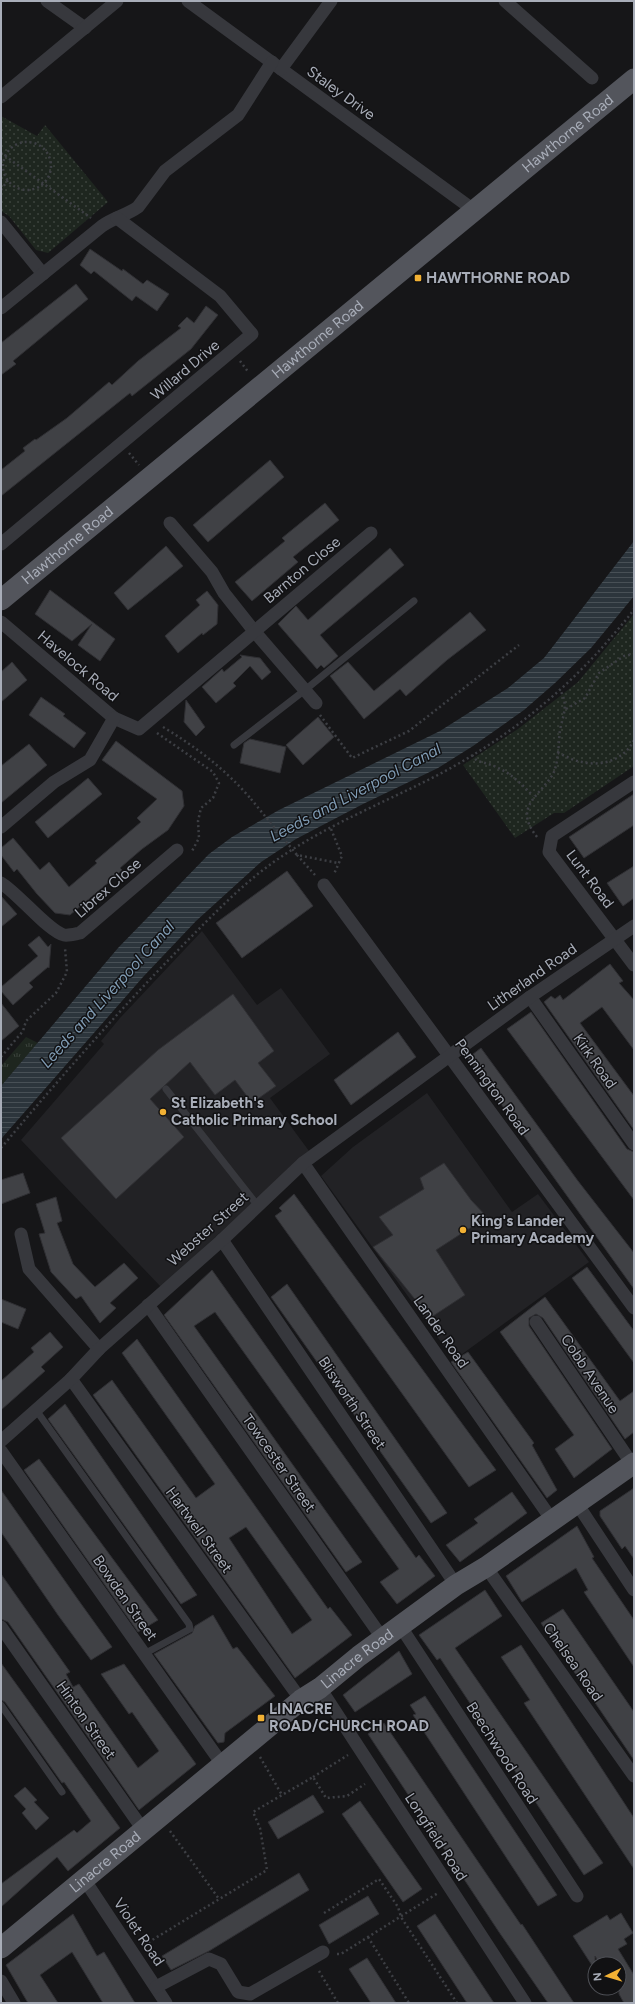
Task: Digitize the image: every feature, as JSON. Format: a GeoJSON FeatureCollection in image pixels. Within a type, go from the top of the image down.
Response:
{"type":"FeatureCollection","features":[{"type":"Feature","properties":{"kind":"main road","name":"Hawthorne Road"},"geometry":{"type":"LineString","coordinates":[[1,600],[634,79]]}},
{"type":"Feature","properties":{"kind":"main road","name":"Linacre Road"},"geometry":{"type":"LineString","coordinates":[[1,1948],[301,1700],[320,1688],[359,1656],[401,1627],[456,1585],[486,1567],[633,1463]]}},
{"type":"Feature","properties":{"kind":"street"},"geometry":{"type":"LineString","coordinates":[[47,1],[85,28]]}},
{"type":"Feature","properties":{"kind":"street"},"geometry":{"type":"LineString","coordinates":[[1,96],[117,1]]}},
{"type":"Feature","properties":{"kind":"street","name":"Staley Drive"},"geometry":{"type":"LineString","coordinates":[[188,1],[475,211]]}},
{"type":"Feature","properties":{"kind":"street"},"geometry":{"type":"LineString","coordinates":[[1,308],[102,226],[132,211],[138,206],[165,171],[238,115],[276,66],[331,1]]}},
{"type":"Feature","properties":{"kind":"street"},"geometry":{"type":"LineString","coordinates":[[505,1],[592,78]]}},
{"type":"Feature","properties":{"kind":"street","name":"Willard Drive"},"geometry":{"type":"LineString","coordinates":[[1,544],[252,334],[220,296],[117,218]]}},
{"type":"Feature","properties":{"kind":"street"},"geometry":{"type":"LineString","coordinates":[[1,222],[43,274]]}},
{"type":"Feature","properties":{"kind":"street"},"geometry":{"type":"LineString","coordinates":[[170,523],[212,572],[224,593],[254,631],[316,703]]}},
{"type":"Feature","properties":{"kind":"street","name":"Barnton Close"},"geometry":{"type":"LineString","coordinates":[[139,729],[371,533]]}},
{"type":"Feature","properties":{"kind":"street","name":"Havelock Road"},"geometry":{"type":"LineString","coordinates":[[1,622],[114,718],[139,729]]}},
{"type":"Feature","properties":{"kind":"street"},"geometry":{"type":"LineString","coordinates":[[1,827],[54,782],[90,760],[114,718]]}},
{"type":"Feature","properties":{"kind":"street","name":"Lunt Road"},"geometry":{"type":"LineString","coordinates":[[634,782],[552,836],[549,852],[634,965]]}},
{"type":"Feature","properties":{"kind":"street","name":"Librex Close"},"geometry":{"type":"LineString","coordinates":[[64,935],[80,934],[182,854]]}},
{"type":"Feature","properties":{"kind":"street"},"geometry":{"type":"LineString","coordinates":[[1,883],[12,889],[48,925],[64,935]]}},
{"type":"Feature","properties":{"kind":"street","name":"Pennington Road"},"geometry":{"type":"LineString","coordinates":[[324,885],[634,1308]]}},
{"type":"Feature","properties":{"kind":"street","name":"Litherland Road"},"geometry":{"type":"LineString","coordinates":[[450,1056],[530,997],[634,926]]}},
{"type":"Feature","properties":{"kind":"street","name":"Kirk Road"},"geometry":{"type":"LineString","coordinates":[[530,997],[634,1144]]}},
{"type":"Feature","properties":{"kind":"street","name":"Webster Street"},"geometry":{"type":"LineString","coordinates":[[1,1441],[71,1379],[99,1349],[222,1240],[304,1162],[450,1056]]}},
{"type":"Feature","properties":{"kind":"street","name":"Lander Road"},"geometry":{"type":"LineString","coordinates":[[304,1162],[552,1520]]}},
{"type":"Feature","properties":{"kind":"street"},"geometry":{"type":"LineString","coordinates":[[20,1234],[29,1269],[99,1349]]}},
{"type":"Feature","properties":{"kind":"street","name":"Blisworth Street"},"geometry":{"type":"LineString","coordinates":[[222,1240],[456,1585]]}},
{"type":"Feature","properties":{"kind":"street","name":"Towcester Street"},"geometry":{"type":"LineString","coordinates":[[148,1305],[383,1640]]}},
{"type":"Feature","properties":{"kind":"street","name":"Cobb Avenue"},"geometry":{"type":"LineString","coordinates":[[536,1322],[633,1463]]}},
{"type":"Feature","properties":{"kind":"street","name":"Hartwell Street"},"geometry":{"type":"LineString","coordinates":[[71,1379],[301,1700]]}},
{"type":"Feature","properties":{"kind":"street","name":"Bowden Street"},"geometry":{"type":"LineString","coordinates":[[1,1451],[222,1764]]}},
{"type":"Feature","properties":{"kind":"street"},"geometry":{"type":"LineString","coordinates":[[576,1502],[634,1590]]}},
{"type":"Feature","properties":{"kind":"street","name":"Chelsea Road"},"geometry":{"type":"LineString","coordinates":[[486,1567],[634,1776]]}},
{"type":"Feature","properties":{"kind":"street","name":"Hinton Street"},"geometry":{"type":"LineString","coordinates":[[1,1627],[144,1831]]}},
{"type":"Feature","properties":{"kind":"street","name":"Beechwood Road"},"geometry":{"type":"LineString","coordinates":[[401,1627],[577,1896]]}},
{"type":"Feature","properties":{"kind":"street","name":"Longfield Road"},"geometry":{"type":"LineString","coordinates":[[320,1688],[525,2003]]}},
{"type":"Feature","properties":{"kind":"street","name":"Violet Road"},"geometry":{"type":"LineString","coordinates":[[84,1880],[133,1951],[166,2003]]}},
{"type":"Feature","properties":{"kind":"street"},"geometry":{"type":"LineString","coordinates":[[156,1987],[209,1958],[221,1964],[238,1992],[250,1994],[317,1955]]}},
{"type":"Feature","properties":{"kind":"street"},"geometry":{"type":"LineString","coordinates":[[1,1981],[14,2003]]}},
{"type":"Feature","properties":{"kind":"lane"},"geometry":{"type":"LineString","coordinates":[[234,745],[305,690],[414,601]]}},
{"type":"Feature","properties":{"kind":"lane"},"geometry":{"type":"LineString","coordinates":[[166,1089],[258,1206]]}},
{"type":"Feature","properties":{"kind":"lane"},"geometry":{"type":"LineString","coordinates":[[36,1410],[189,1624],[190,1629],[144,1654]]}},
{"type":"Feature","properties":{"kind":"lane"},"geometry":{"type":"LineString","coordinates":[[1,1704],[62,1792]]}},
{"type":"Feature","properties":{"kind":"path"},"geometry":{"type":"LineString","coordinates":[[23,143],[38,145],[44,149],[51,163],[51,170],[44,183],[37,188],[21,190],[8,180],[4,168],[6,156],[10,150],[23,143]]}},
{"type":"Feature","properties":{"kind":"path"},"geometry":{"type":"LineString","coordinates":[[1,153],[102,226]]}},
{"type":"Feature","properties":{"kind":"path"},"geometry":{"type":"LineString","coordinates":[[1,190],[8,180]]}},
{"type":"Feature","properties":{"kind":"path"},"geometry":{"type":"LineString","coordinates":[[232,352],[260,387]]}},
{"type":"Feature","properties":{"kind":"path"},"geometry":{"type":"LineString","coordinates":[[121,444],[149,478]]}},
{"type":"Feature","properties":{"kind":"path"},"geometry":{"type":"LineString","coordinates":[[1,1148],[88,1047],[170,959],[230,898],[278,859],[331,829],[428,780],[472,755],[535,713],[582,671],[634,609]]}},
{"type":"Feature","properties":{"kind":"path"},"geometry":{"type":"LineString","coordinates":[[316,703],[317,711],[352,758],[409,731],[519,645]]}},
{"type":"Feature","properties":{"kind":"path"},"geometry":{"type":"LineString","coordinates":[[566,709],[585,698],[599,673],[624,656],[634,654]]}},
{"type":"Feature","properties":{"kind":"path"},"geometry":{"type":"LineString","coordinates":[[549,852],[530,828],[526,813],[533,796],[552,776],[558,753],[560,730],[566,709],[565,697],[560,690]]}},
{"type":"Feature","properties":{"kind":"path"},"geometry":{"type":"LineString","coordinates":[[150,719],[192,744],[233,778],[324,885],[332,880],[342,856],[331,829]]}},
{"type":"Feature","properties":{"kind":"path"},"geometry":{"type":"LineString","coordinates":[[139,729],[160,733],[213,772],[219,783],[213,798],[201,808],[198,821],[199,838],[192,852],[182,854]]}},
{"type":"Feature","properties":{"kind":"path"},"geometry":{"type":"LineString","coordinates":[[558,753],[582,762],[610,762],[629,750],[634,740]]}},
{"type":"Feature","properties":{"kind":"path"},"geometry":{"type":"LineString","coordinates":[[472,755],[477,761],[494,765],[515,776],[533,796]]}},
{"type":"Feature","properties":{"kind":"path"},"geometry":{"type":"LineString","coordinates":[[297,855],[338,864]]}},
{"type":"Feature","properties":{"kind":"path"},"geometry":{"type":"LineString","coordinates":[[1,1057],[23,1031],[26,1021],[56,993],[67,972],[64,935]]}},
{"type":"Feature","properties":{"kind":"path"},"geometry":{"type":"LineString","coordinates":[[251,1741],[282,1795]]}},
{"type":"Feature","properties":{"kind":"path"},"geometry":{"type":"LineString","coordinates":[[133,1951],[267,1870],[260,1828],[253,1812],[359,1748]]}},
{"type":"Feature","properties":{"kind":"path"},"geometry":{"type":"LineString","coordinates":[[313,1776],[326,1798],[347,1796],[377,1776]]}},
{"type":"Feature","properties":{"kind":"path"},"geometry":{"type":"LineString","coordinates":[[160,1817],[219,1899]]}},
{"type":"Feature","properties":{"kind":"path"},"geometry":{"type":"LineString","coordinates":[[324,1913],[379,1879],[398,1907],[401,1917],[457,2003]]}},
{"type":"Feature","properties":{"kind":"path"},"geometry":{"type":"LineString","coordinates":[[338,2003],[317,1955],[341,1954],[449,1886]]}},
{"type":"Feature","properties":{"kind":"path"},"geometry":{"type":"LineString","coordinates":[[368,1937],[409,2003]]}},
{"type":"Feature","properties":{"kind":"shaded area","name":"St Elizabeth's Catholic Primary School"},"geometry":{"type":"Polygon","coordinates":[[[202,931],[257,1005],[281,988],[330,1054],[270,1098],[309,1151],[161,1287],[21,1140],[104,1044],[101,1041],[120,1018],[202,931]]]}},
{"type":"Feature","properties":{"kind":"shaded area","name":"King's Lander Primary Academy"},"geometry":{"type":"Polygon","coordinates":[[[427,1093],[512,1212],[538,1194],[589,1262],[454,1360],[321,1176],[353,1147],[427,1093]]]}},
{"type":"Feature","properties":{"kind":"green space"},"geometry":{"type":"Polygon","coordinates":[[[1,116],[37,136],[45,125],[108,202],[48,253],[36,250],[9,216],[1,211],[1,116]]]}},
{"type":"Feature","properties":{"kind":"green space"},"geometry":{"type":"Polygon","coordinates":[[[634,614],[634,766],[564,813],[554,813],[515,838],[463,765],[518,729],[578,682],[634,614]]]}},
{"type":"Feature","properties":{"kind":"green space"},"geometry":{"type":"Polygon","coordinates":[[[26,1037],[38,1043],[1,1086],[1,1066],[26,1037]]]}},
{"type":"Feature","properties":{"kind":"water","name":"Leeds and Liverpool Canal"},"geometry":{"type":"Polygon","coordinates":[[[634,541],[634,596],[591,648],[555,683],[524,710],[473,746],[438,768],[363,804],[296,839],[261,862],[196,921],[143,977],[1,1139],[1,1086],[118,948],[209,854],[232,837],[279,810],[440,731],[508,688],[544,658],[634,541]]]}},
{"type":"Feature","properties":{"kind":"building"},"geometry":{"type":"Polygon","coordinates":[[[90,249],[122,271],[123,269],[143,284],[147,280],[169,294],[157,311],[136,296],[132,301],[94,271],[91,274],[80,265],[90,249]]]}},
{"type":"Feature","properties":{"kind":"building"},"geometry":{"type":"Polygon","coordinates":[[[76,284],[88,299],[13,361],[16,364],[1,375],[1,343],[76,284]]]}},
{"type":"Feature","properties":{"kind":"building"},"geometry":{"type":"Polygon","coordinates":[[[206,306],[218,315],[191,349],[132,396],[130,393],[1,496],[1,470],[25,451],[23,448],[67,418],[109,382],[112,385],[138,361],[181,328],[178,326],[187,317],[194,323],[206,306]]]}},
{"type":"Feature","properties":{"kind":"building"},"geometry":{"type":"Polygon","coordinates":[[[270,460],[284,477],[208,542],[193,525],[270,460]]]}},
{"type":"Feature","properties":{"kind":"building"},"geometry":{"type":"Polygon","coordinates":[[[325,503],[339,520],[293,557],[298,562],[252,601],[235,582],[285,541],[282,538],[325,503]]]}},
{"type":"Feature","properties":{"kind":"building"},"geometry":{"type":"Polygon","coordinates":[[[166,546],[183,566],[128,610],[114,593],[166,546]]]}},
{"type":"Feature","properties":{"kind":"building"},"geometry":{"type":"Polygon","coordinates":[[[390,548],[404,565],[320,635],[338,656],[324,668],[321,665],[317,669],[278,624],[296,606],[308,620],[390,548]]]}},
{"type":"Feature","properties":{"kind":"building"},"geometry":{"type":"Polygon","coordinates":[[[50,590],[115,639],[100,661],[78,645],[92,624],[72,641],[35,614],[50,590]]]}},
{"type":"Feature","properties":{"kind":"building"},"geometry":{"type":"Polygon","coordinates":[[[207,591],[218,605],[217,624],[203,635],[202,633],[178,653],[165,636],[200,605],[196,600],[207,591]]]}},
{"type":"Feature","properties":{"kind":"building"},"geometry":{"type":"Polygon","coordinates":[[[470,612],[486,630],[447,660],[406,696],[400,689],[364,719],[330,676],[348,662],[374,691],[470,612]]]}},
{"type":"Feature","properties":{"kind":"building"},"geometry":{"type":"Polygon","coordinates":[[[240,655],[260,658],[271,672],[262,680],[250,666],[233,683],[236,686],[216,703],[202,687],[222,669],[224,672],[242,657],[240,655]]]}},
{"type":"Feature","properties":{"kind":"building"},"geometry":{"type":"Polygon","coordinates":[[[12,662],[27,680],[1,702],[1,672],[12,662]]]}},
{"type":"Feature","properties":{"kind":"building"},"geometry":{"type":"Polygon","coordinates":[[[41,697],[65,714],[63,716],[86,733],[74,748],[29,715],[41,697]]]}},
{"type":"Feature","properties":{"kind":"building"},"geometry":{"type":"Polygon","coordinates":[[[186,700],[205,727],[196,736],[184,722],[186,700]]]}},
{"type":"Feature","properties":{"kind":"building"},"geometry":{"type":"Polygon","coordinates":[[[318,717],[334,737],[303,765],[286,745],[318,717]]]}},
{"type":"Feature","properties":{"kind":"building"},"geometry":{"type":"Polygon","coordinates":[[[250,739],[286,747],[280,773],[240,763],[244,743],[250,739]]]}},
{"type":"Feature","properties":{"kind":"building"},"geometry":{"type":"Polygon","coordinates":[[[116,741],[182,791],[184,806],[168,830],[142,849],[120,868],[122,870],[70,915],[55,913],[37,894],[17,869],[14,872],[1,855],[1,848],[13,838],[40,870],[49,862],[69,887],[97,863],[95,861],[141,822],[137,818],[157,799],[102,760],[116,741]]]}},
{"type":"Feature","properties":{"kind":"building"},"geometry":{"type":"Polygon","coordinates":[[[29,744],[47,765],[1,803],[1,766],[29,744]]]}},
{"type":"Feature","properties":{"kind":"building"},"geometry":{"type":"Polygon","coordinates":[[[88,778],[102,794],[48,838],[35,822],[88,778]]]}},
{"type":"Feature","properties":{"kind":"building"},"geometry":{"type":"Polygon","coordinates":[[[634,794],[634,825],[584,858],[569,837],[634,794]]]}},
{"type":"Feature","properties":{"kind":"building"},"geometry":{"type":"Polygon","coordinates":[[[634,866],[634,898],[623,906],[607,883],[634,866]]]}},
{"type":"Feature","properties":{"kind":"building"},"geometry":{"type":"Polygon","coordinates":[[[287,871],[313,906],[242,958],[216,923],[287,871]]]}},
{"type":"Feature","properties":{"kind":"building"},"geometry":{"type":"Polygon","coordinates":[[[1,896],[17,914],[1,927],[1,896]]]}},
{"type":"Feature","properties":{"kind":"building"},"geometry":{"type":"Polygon","coordinates":[[[39,936],[48,947],[51,944],[49,968],[48,967],[29,983],[33,987],[13,1005],[1,991],[1,987],[38,956],[28,945],[39,936]]]}},
{"type":"Feature","properties":{"kind":"building"},"geometry":{"type":"Polygon","coordinates":[[[610,964],[623,981],[619,983],[634,1000],[634,1050],[602,1007],[580,1023],[634,1096],[634,1130],[544,1002],[551,996],[555,999],[560,995],[563,1000],[610,964]]]}},
{"type":"Feature","properties":{"kind":"building"},"geometry":{"type":"Polygon","coordinates":[[[233,994],[274,1051],[258,1063],[276,1086],[252,1103],[235,1080],[215,1095],[190,1062],[150,1099],[184,1137],[116,1199],[61,1138],[158,1050],[233,994]]]}},
{"type":"Feature","properties":{"kind":"building"},"geometry":{"type":"Polygon","coordinates":[[[1,1003],[19,1026],[1,1041],[1,1003]]]}},
{"type":"Feature","properties":{"kind":"building"},"geometry":{"type":"Polygon","coordinates":[[[531,1012],[627,1149],[634,1152],[634,1200],[507,1029],[531,1012]]]}},
{"type":"Feature","properties":{"kind":"building"},"geometry":{"type":"Polygon","coordinates":[[[398,1032],[416,1057],[351,1105],[334,1080],[398,1032]]]}},
{"type":"Feature","properties":{"kind":"building"},"geometry":{"type":"Polygon","coordinates":[[[481,1048],[578,1181],[634,1253],[634,1289],[468,1058],[481,1048]]]}},
{"type":"Feature","properties":{"kind":"building"},"geometry":{"type":"Polygon","coordinates":[[[444,1163],[471,1200],[487,1217],[436,1250],[465,1295],[430,1318],[373,1247],[393,1235],[379,1217],[424,1189],[420,1178],[444,1163]]]}},
{"type":"Feature","properties":{"kind":"building"},"geometry":{"type":"Polygon","coordinates":[[[23,1173],[30,1193],[1,1204],[1,1180],[23,1173]]]}},
{"type":"Feature","properties":{"kind":"building"},"geometry":{"type":"Polygon","coordinates":[[[294,1194],[496,1470],[469,1487],[275,1216],[282,1211],[279,1208],[294,1194]]]}},
{"type":"Feature","properties":{"kind":"building"},"geometry":{"type":"Polygon","coordinates":[[[56,1197],[62,1221],[57,1223],[73,1264],[95,1287],[124,1263],[138,1278],[110,1303],[116,1308],[100,1323],[81,1296],[76,1299],[51,1272],[39,1234],[45,1233],[36,1204],[56,1197]]]}},
{"type":"Feature","properties":{"kind":"building"},"geometry":{"type":"Polygon","coordinates":[[[587,1267],[634,1331],[634,1363],[572,1278],[587,1267]]]}},
{"type":"Feature","properties":{"kind":"building"},"geometry":{"type":"Polygon","coordinates":[[[212,1270],[416,1558],[419,1555],[435,1576],[397,1604],[380,1582],[399,1569],[215,1312],[194,1326],[362,1562],[346,1572],[164,1315],[212,1270]]]}},
{"type":"Feature","properties":{"kind":"building"},"geometry":{"type":"Polygon","coordinates":[[[287,1284],[447,1513],[431,1523],[271,1297],[287,1284]]]}},
{"type":"Feature","properties":{"kind":"building"},"geometry":{"type":"Polygon","coordinates":[[[545,1297],[620,1401],[634,1391],[634,1432],[625,1439],[543,1318],[536,1314],[529,1318],[529,1326],[612,1449],[574,1478],[555,1449],[574,1435],[500,1332],[545,1297]]]}},
{"type":"Feature","properties":{"kind":"building"},"geometry":{"type":"Polygon","coordinates":[[[1,1299],[26,1309],[18,1329],[1,1322],[1,1299]]]}},
{"type":"Feature","properties":{"kind":"building"},"geometry":{"type":"Polygon","coordinates":[[[50,1332],[63,1347],[41,1367],[45,1371],[1,1410],[1,1381],[34,1352],[31,1348],[50,1332]]]}},
{"type":"Feature","properties":{"kind":"building"},"geometry":{"type":"Polygon","coordinates":[[[137,1339],[328,1609],[330,1607],[352,1635],[295,1678],[93,1395],[112,1380],[196,1498],[215,1484],[122,1353],[137,1339]],[[246,1527],[229,1538],[292,1634],[312,1620],[246,1527]]]}},
{"type":"Feature","properties":{"kind":"building"},"geometry":{"type":"Polygon","coordinates":[[[468,1352],[534,1443],[532,1445],[557,1490],[547,1498],[451,1362],[468,1352]]]}},
{"type":"Feature","properties":{"kind":"building"},"geometry":{"type":"Polygon","coordinates":[[[65,1404],[197,1595],[181,1604],[48,1419],[65,1404]]]}},
{"type":"Feature","properties":{"kind":"building"},"geometry":{"type":"Polygon","coordinates":[[[39,1459],[158,1620],[138,1632],[24,1470],[39,1459]]]}},
{"type":"Feature","properties":{"kind":"building"},"geometry":{"type":"Polygon","coordinates":[[[634,1488],[634,1559],[625,1546],[622,1549],[600,1516],[600,1511],[634,1488]]]}},
{"type":"Feature","properties":{"kind":"building"},"geometry":{"type":"Polygon","coordinates":[[[1,1490],[112,1647],[91,1660],[1,1532],[1,1490]]]}},
{"type":"Feature","properties":{"kind":"building"},"geometry":{"type":"Polygon","coordinates":[[[512,1492],[527,1513],[460,1562],[446,1545],[478,1523],[474,1519],[512,1492]]]}},
{"type":"Feature","properties":{"kind":"building"},"geometry":{"type":"Polygon","coordinates":[[[577,1526],[594,1557],[592,1558],[634,1620],[634,1667],[584,1592],[588,1590],[576,1568],[522,1602],[506,1576],[577,1526]]]}},
{"type":"Feature","properties":{"kind":"building"},"geometry":{"type":"Polygon","coordinates":[[[1,1574],[70,1672],[66,1674],[73,1687],[79,1684],[138,1768],[159,1751],[132,1712],[129,1714],[101,1674],[124,1664],[196,1764],[139,1810],[8,1622],[1,1619],[1,1574]]]}},
{"type":"Feature","properties":{"kind":"building"},"geometry":{"type":"Polygon","coordinates":[[[485,1590],[502,1616],[455,1648],[603,1863],[584,1875],[440,1658],[437,1660],[419,1635],[485,1590]]]}},
{"type":"Feature","properties":{"kind":"building"},"geometry":{"type":"Polygon","coordinates":[[[563,1609],[634,1712],[634,1760],[541,1623],[563,1609]]]}},
{"type":"Feature","properties":{"kind":"building"},"geometry":{"type":"Polygon","coordinates":[[[213,1615],[233,1649],[237,1647],[275,1696],[225,1733],[224,1742],[218,1743],[154,1654],[192,1633],[195,1626],[213,1615]]]}},
{"type":"Feature","properties":{"kind":"building"},"geometry":{"type":"Polygon","coordinates":[[[521,1645],[634,1818],[634,1869],[524,1703],[530,1700],[501,1657],[521,1645]]]}},
{"type":"Feature","properties":{"kind":"building"},"geometry":{"type":"Polygon","coordinates":[[[399,1651],[412,1674],[355,1712],[343,1695],[399,1651]]]}},
{"type":"Feature","properties":{"kind":"building"},"geometry":{"type":"Polygon","coordinates":[[[1,1663],[120,1828],[68,1871],[57,1857],[1,1907],[1,1884],[74,1830],[77,1833],[91,1821],[64,1782],[62,1783],[5,1702],[1,1700],[1,1663]]]}},
{"type":"Feature","properties":{"kind":"building"},"geometry":{"type":"Polygon","coordinates":[[[425,1696],[557,1895],[538,1906],[413,1715],[416,1714],[410,1705],[425,1696]]]}},
{"type":"Feature","properties":{"kind":"building"},"geometry":{"type":"Polygon","coordinates":[[[384,1723],[521,1925],[522,1924],[574,2003],[548,2003],[499,1932],[368,1734],[384,1723]]]}},
{"type":"Feature","properties":{"kind":"building"},"geometry":{"type":"Polygon","coordinates":[[[25,1787],[37,1800],[34,1802],[49,1818],[36,1830],[22,1813],[26,1809],[14,1796],[25,1787]]]}},
{"type":"Feature","properties":{"kind":"building"},"geometry":{"type":"Polygon","coordinates":[[[313,1795],[324,1812],[278,1839],[268,1822],[313,1795]]]}},
{"type":"Feature","properties":{"kind":"building"},"geometry":{"type":"Polygon","coordinates":[[[360,1801],[422,1889],[403,1902],[342,1814],[360,1801]]]}},
{"type":"Feature","properties":{"kind":"building"},"geometry":{"type":"Polygon","coordinates":[[[299,1873],[309,1890],[209,1951],[171,1970],[162,1956],[299,1873]]]}},
{"type":"Feature","properties":{"kind":"building"},"geometry":{"type":"Polygon","coordinates":[[[368,1896],[379,1914],[329,1944],[319,1925],[368,1896]]]}},
{"type":"Feature","properties":{"kind":"building"},"geometry":{"type":"Polygon","coordinates":[[[621,1913],[633,1933],[624,1939],[627,1944],[618,1949],[622,1956],[587,1956],[587,1958],[573,1936],[607,1915],[610,1920],[621,1913]]]}},
{"type":"Feature","properties":{"kind":"building"},"geometry":{"type":"Polygon","coordinates":[[[73,1914],[97,1956],[104,1952],[135,2003],[103,2003],[72,1952],[40,1975],[58,2003],[28,2003],[6,1965],[73,1914]]]}},
{"type":"Feature","properties":{"kind":"building"},"geometry":{"type":"Polygon","coordinates":[[[435,1914],[494,2003],[467,2003],[417,1926],[435,1914]]]}},
{"type":"Feature","properties":{"kind":"building"},"geometry":{"type":"Polygon","coordinates":[[[367,1958],[396,2003],[371,2003],[349,1969],[367,1958]]]}},
{"type":"Feature","properties":{"kind":"building"},"geometry":{"type":"Polygon","coordinates":[[[627,1964],[634,1975],[634,2003],[624,2003],[620,1996],[627,1996],[627,1964]]]}},
{"type":"Feature","properties":{"kind":"place","name":"HAWTHORNE ROAD"},"geometry":{"type":"Point","coordinates":[418,278]}},
{"type":"Feature","properties":{"kind":"place","name":"St Elizabeth's Catholic Primary School"},"geometry":{"type":"Point","coordinates":[163,1112]}},
{"type":"Feature","properties":{"kind":"place","name":"King's Lander Primary Academy"},"geometry":{"type":"Point","coordinates":[463,1230]}},
{"type":"Feature","properties":{"kind":"place","name":"LINACRE ROAD/CHURCH ROAD"},"geometry":{"type":"Point","coordinates":[261,1718]}}]}
